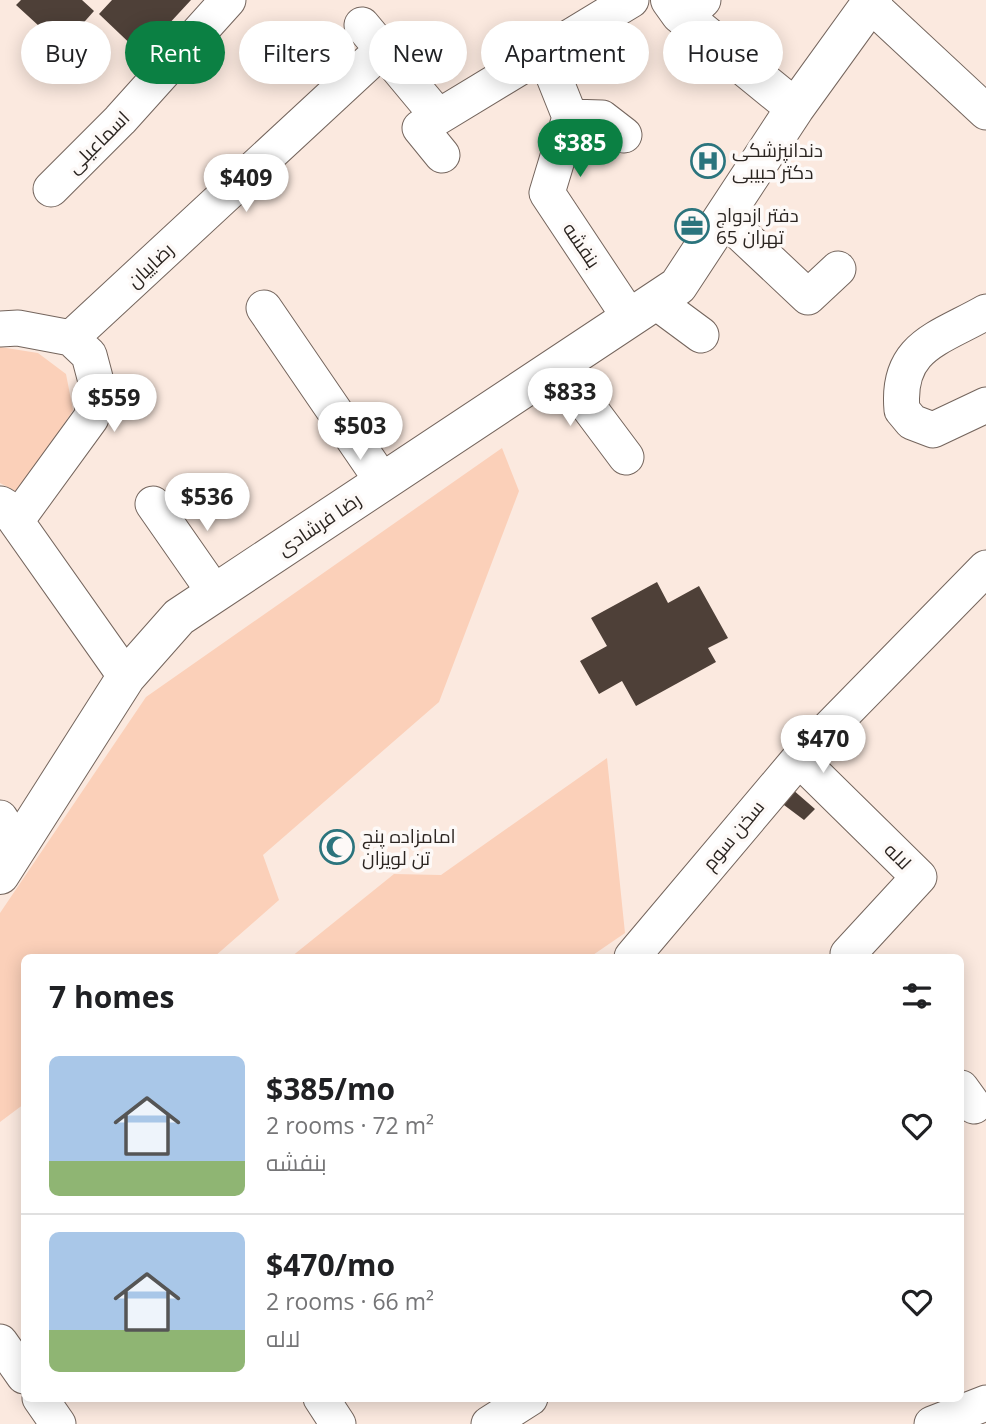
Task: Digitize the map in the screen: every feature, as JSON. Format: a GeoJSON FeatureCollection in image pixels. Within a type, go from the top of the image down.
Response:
{"type":"FeatureCollection","features":[{"type":"Feature","properties":{"kind":"main road","name":"رضا فرشادی"},"geometry":{"type":"LineString","coordinates":[[6,847],[125,677],[179,617],[678,286],[795,108],[872,2]]}},
{"type":"Feature","properties":{"kind":"main road"},"geometry":{"type":"LineString","coordinates":[[686,6],[795,108]]}},
{"type":"Feature","properties":{"kind":"street","name":"اسماعیلی"},"geometry":{"type":"LineString","coordinates":[[51,188],[120,120],[228,0]]}},
{"type":"Feature","properties":{"kind":"street"},"geometry":{"type":"LineString","coordinates":[[596,21],[631,0]]}},
{"type":"Feature","properties":{"kind":"street"},"geometry":{"type":"LineString","coordinates":[[872,2],[986,112]]}},
{"type":"Feature","properties":{"kind":"street","name":"رضاییان"},"geometry":{"type":"LineString","coordinates":[[71,338],[372,37],[437,115]]}},
{"type":"Feature","properties":{"kind":"street"},"geometry":{"type":"LineString","coordinates":[[442,155],[420,128],[490,84]]}},
{"type":"Feature","properties":{"kind":"street"},"geometry":{"type":"LineString","coordinates":[[557,84],[570,117],[602,118],[624,135]]}},
{"type":"Feature","properties":{"kind":"street","name":"بنفشه"},"geometry":{"type":"LineString","coordinates":[[570,117],[547,193],[643,310]]}},
{"type":"Feature","properties":{"kind":"street"},"geometry":{"type":"LineString","coordinates":[[723,217],[808,297],[838,268]]}},
{"type":"Feature","properties":{"kind":"street"},"geometry":{"type":"LineString","coordinates":[[264,308],[383,482]]}},
{"type":"Feature","properties":{"kind":"street"},"geometry":{"type":"LineString","coordinates":[[643,310],[701,335]]}},
{"type":"Feature","properties":{"kind":"street"},"geometry":{"type":"LineString","coordinates":[[986,312],[913,354],[900,388],[902,410],[923,428],[933,430],[986,405]]}},
{"type":"Feature","properties":{"kind":"street"},"geometry":{"type":"LineString","coordinates":[[0,330],[30,329],[71,338],[89,355],[98,389],[91,418],[8,513],[125,677]]}},
{"type":"Feature","properties":{"kind":"street"},"geometry":{"type":"LineString","coordinates":[[558,366],[626,457]]}},
{"type":"Feature","properties":{"kind":"street"},"geometry":{"type":"LineString","coordinates":[[153,504],[215,593]]}},
{"type":"Feature","properties":{"kind":"street","name":"سخن سوم"},"geometry":{"type":"LineString","coordinates":[[635,954],[799,759],[986,568]]}},
{"type":"Feature","properties":{"kind":"street","name":"لاله"},"geometry":{"type":"LineString","coordinates":[[799,759],[919,877],[848,954]]}},
{"type":"Feature","properties":{"kind":"street"},"geometry":{"type":"LineString","coordinates":[[0,1342],[21,1372]]}},
{"type":"Feature","properties":{"kind":"street"},"geometry":{"type":"LineString","coordinates":[[43,1402],[58,1424]]}},
{"type":"Feature","properties":{"kind":"street"},"geometry":{"type":"LineString","coordinates":[[324,1402],[338,1424]]}},
{"type":"Feature","properties":{"kind":"street"},"geometry":{"type":"LineString","coordinates":[[489,1424],[524,1402]]}},
{"type":"Feature","properties":{"kind":"street"},"geometry":{"type":"LineString","coordinates":[[932,1424],[986,1403]]}},
{"type":"Feature","properties":{"kind":"shaded area"},"geometry":{"type":"Polygon","coordinates":[[[0,347],[38,353],[66,374],[73,410],[19,493],[0,483],[0,347]]]}},
{"type":"Feature","properties":{"kind":"shaded area"},"geometry":{"type":"Polygon","coordinates":[[[502,448],[519,491],[439,702],[263,855],[279,900],[217,954],[21,954],[21,1106],[0,1122],[0,913],[146,697],[502,448]]]}},
{"type":"Feature","properties":{"kind":"shaded area"},"geometry":{"type":"Polygon","coordinates":[[[607,758],[625,933],[594,954],[295,954],[394,874],[441,875],[607,758]]]}},
{"type":"Feature","properties":{"kind":"building"},"geometry":{"type":"Polygon","coordinates":[[[21,0],[82,0],[94,11],[85,21],[34,21],[16,5],[21,0]]]}},
{"type":"Feature","properties":{"kind":"building"},"geometry":{"type":"Polygon","coordinates":[[[112,0],[191,0],[172,21],[125,21],[125,39],[111,25],[111,21],[106,21],[99,14],[112,0]]]}},
{"type":"Feature","properties":{"kind":"building"},"geometry":{"type":"Polygon","coordinates":[[[657,582],[668,603],[699,586],[728,638],[708,648],[716,662],[636,706],[622,681],[599,694],[580,661],[607,646],[591,618],[657,582]]]}},
{"type":"Feature","properties":{"kind":"building"},"geometry":{"type":"Polygon","coordinates":[[[792,789],[815,809],[804,820],[780,802],[792,789]]]}},
{"type":"Feature","properties":{"kind":"place","name":"دندانپزشکی دکتر حبیبی"},"geometry":{"type":"Point","coordinates":[708,161]}},
{"type":"Feature","properties":{"kind":"place","name":"دفتر ازدواج 65 تهران"},"geometry":{"type":"Point","coordinates":[692,226]}},
{"type":"Feature","properties":{"kind":"place","name":"امامزاده پنج تن لویزان"},"geometry":{"type":"Point","coordinates":[337,847]}}]}
